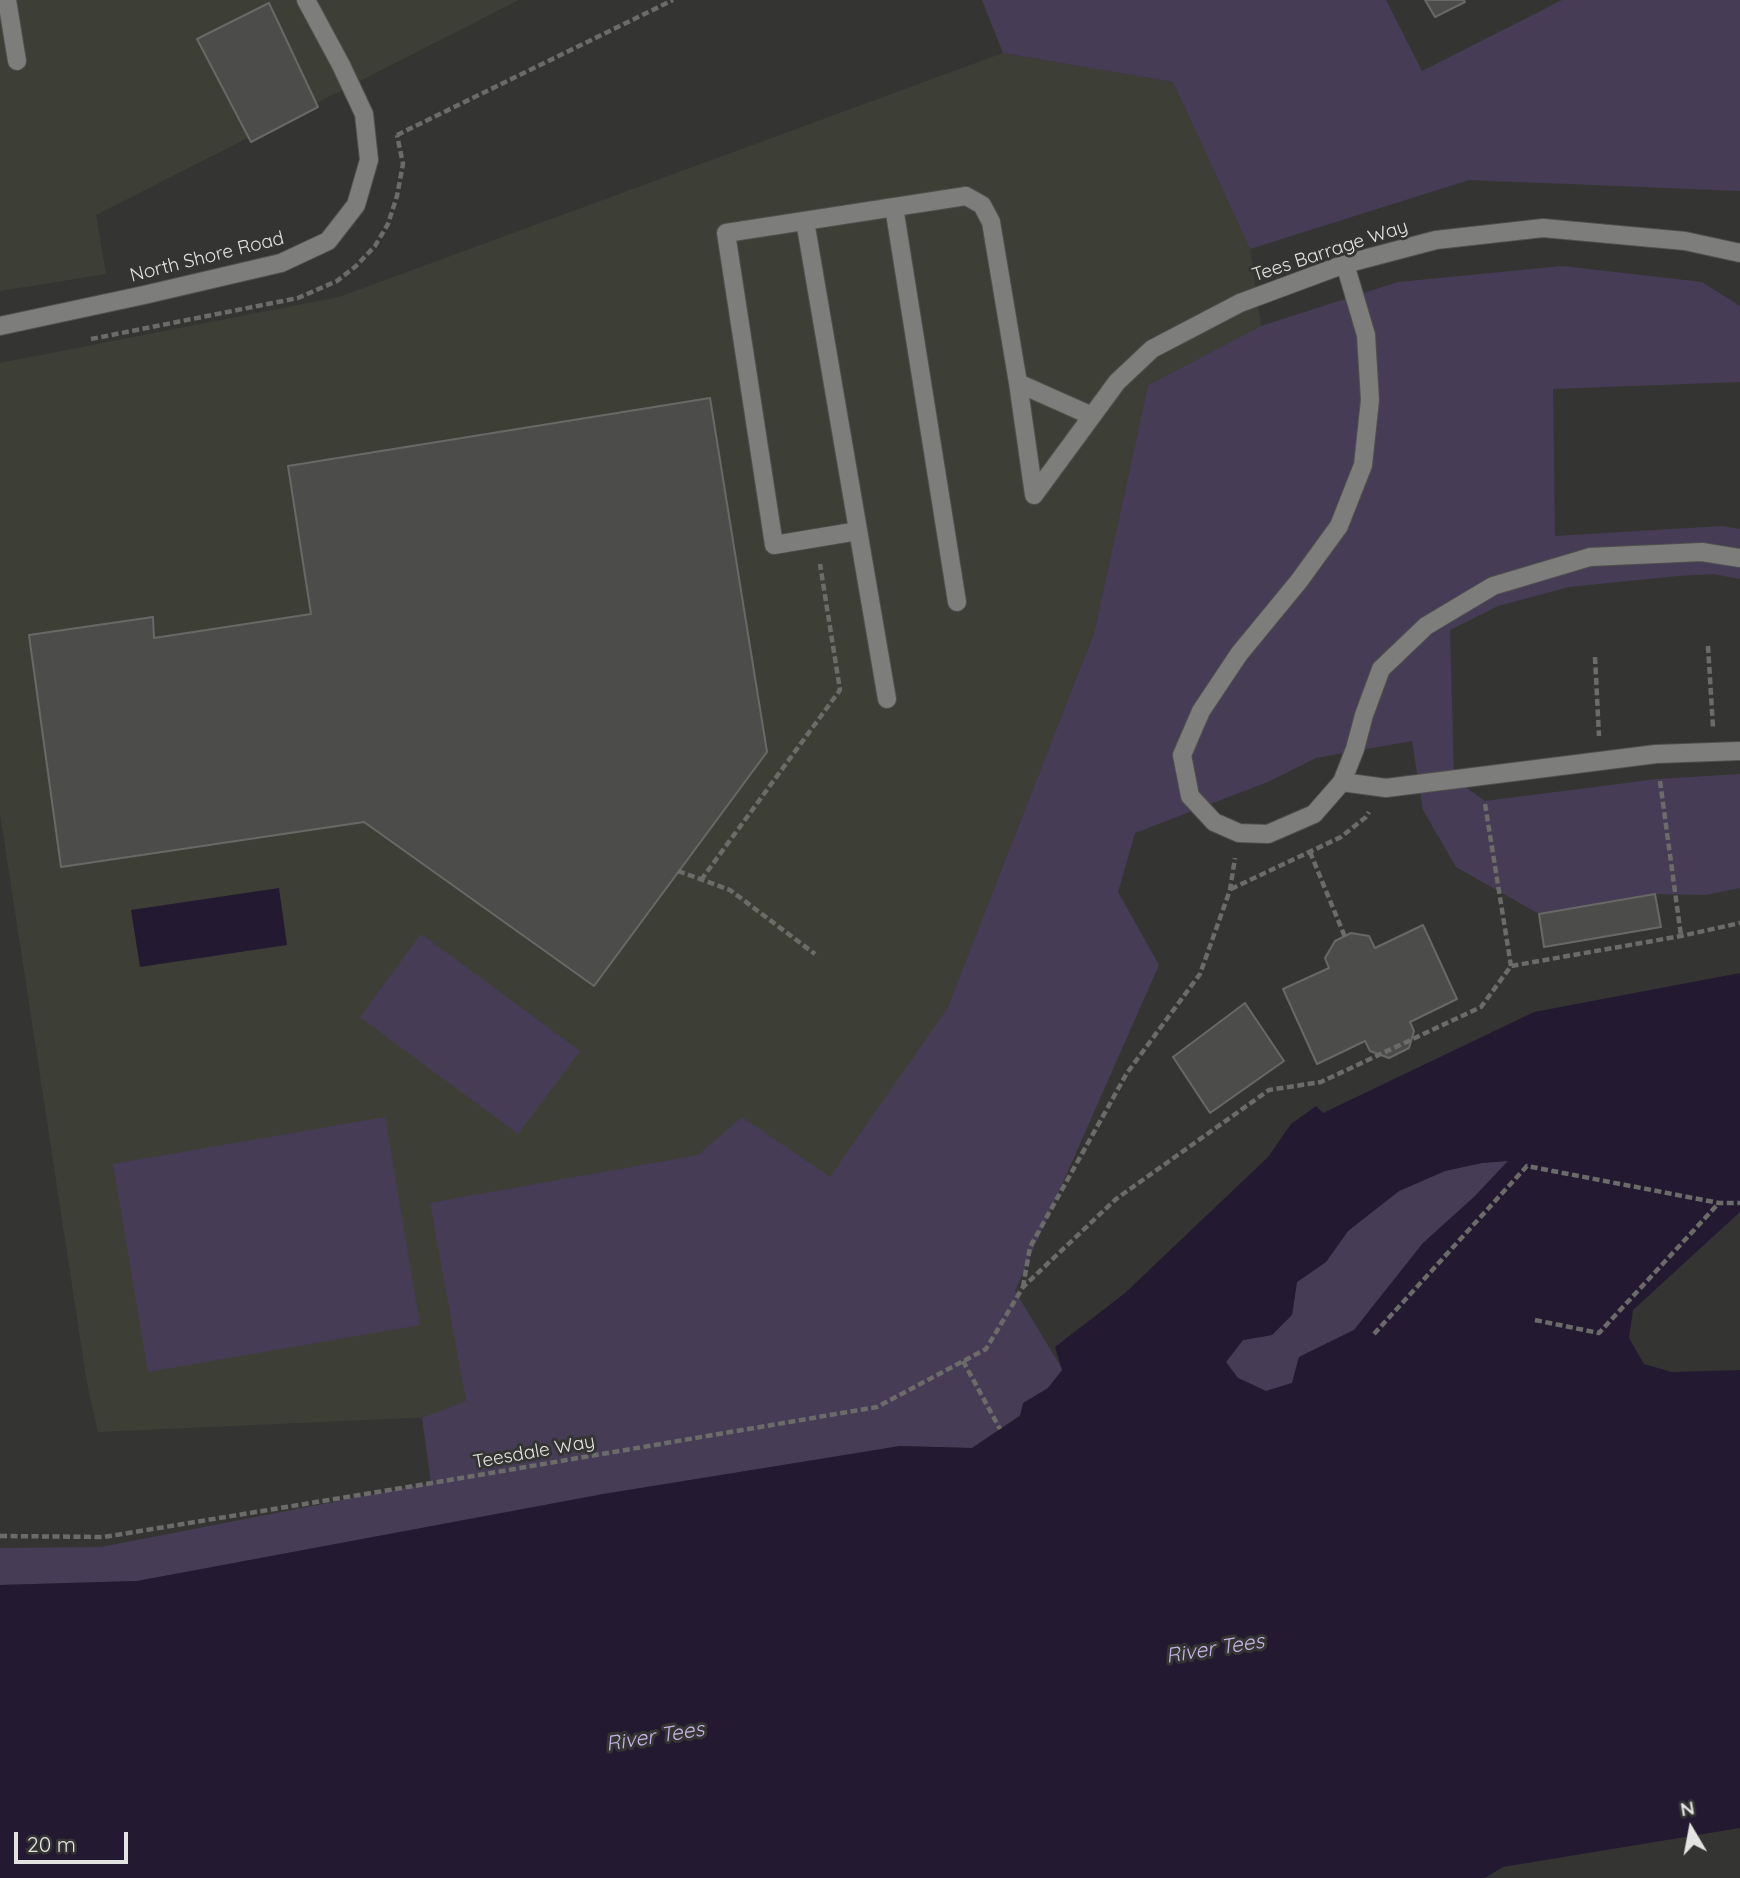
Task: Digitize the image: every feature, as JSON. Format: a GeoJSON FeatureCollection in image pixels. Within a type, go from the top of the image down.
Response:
{"type":"FeatureCollection","features":[{"type":"Feature","properties":{"kind":"street"},"geometry":{"type":"LineString","coordinates":[[7,0],[17,61]]}},
{"type":"Feature","properties":{"kind":"street","name":"North Shore Road"},"geometry":{"type":"LineString","coordinates":[[0,326],[144,296],[281,263],[328,241],[356,205],[369,160],[364,114],[306,0]]}},
{"type":"Feature","properties":{"kind":"street"},"geometry":{"type":"LineString","coordinates":[[858,531],[774,545],[726,233],[966,197],[982,205],[991,222],[1018,383],[1092,416]]}},
{"type":"Feature","properties":{"kind":"street"},"geometry":{"type":"LineString","coordinates":[[894,207],[957,602]]}},
{"type":"Feature","properties":{"kind":"street"},"geometry":{"type":"LineString","coordinates":[[805,221],[887,699]]}},
{"type":"Feature","properties":{"kind":"street","name":"Tees Barrage Way"},"geometry":{"type":"LineString","coordinates":[[1018,383],[1034,495],[1117,382],[1152,349],[1240,303],[1345,264],[1436,240],[1543,228],[1685,241],[1740,253]]}},
{"type":"Feature","properties":{"kind":"street"},"geometry":{"type":"LineString","coordinates":[[1345,264],[1366,335],[1370,400],[1363,465],[1339,526],[1299,581],[1239,654],[1201,711],[1182,755],[1190,796],[1214,822],[1238,833],[1268,834],[1314,814],[1342,782],[1381,669],[1426,626],[1493,586],[1590,557],[1702,552],[1740,558]]}},
{"type":"Feature","properties":{"kind":"street"},"geometry":{"type":"LineString","coordinates":[[1342,782],[1386,788],[1656,754],[1740,751]]}},
{"type":"Feature","properties":{"kind":"path"},"geometry":{"type":"LineString","coordinates":[[397,135],[673,0]]}},
{"type":"Feature","properties":{"kind":"path"},"geometry":{"type":"LineString","coordinates":[[701,880],[840,690],[816,538]]}},
{"type":"Feature","properties":{"kind":"path"},"geometry":{"type":"LineString","coordinates":[[1708,646],[1714,752]]}},
{"type":"Feature","properties":{"kind":"path"},"geometry":{"type":"LineString","coordinates":[[1595,657],[1601,761]]}},
{"type":"Feature","properties":{"kind":"path"},"geometry":{"type":"LineString","coordinates":[[1662,796],[1681,936]]}},
{"type":"Feature","properties":{"kind":"path"},"geometry":{"type":"LineString","coordinates":[[1488,817],[1511,966]]}},
{"type":"Feature","properties":{"kind":"path"},"geometry":{"type":"LineString","coordinates":[[1023,1287],[1030,1247],[1127,1073],[1200,974],[1230,890],[1238,833]]}},
{"type":"Feature","properties":{"kind":"path"},"geometry":{"type":"LineString","coordinates":[[1310,852],[1345,937]]}},
{"type":"Feature","properties":{"kind":"path"},"geometry":{"type":"LineString","coordinates":[[678,871],[730,890],[815,954]]}},
{"type":"Feature","properties":{"kind":"path"},"geometry":{"type":"LineString","coordinates":[[1023,1287],[1116,1199],[1269,1090],[1321,1082],[1481,1007],[1511,966],[1740,923]]}},
{"type":"Feature","properties":{"kind":"path"},"geometry":{"type":"LineString","coordinates":[[1374,1334],[1527,1166],[1719,1203],[1740,1203]]}},
{"type":"Feature","properties":{"kind":"path"},"geometry":{"type":"LineString","coordinates":[[1535,1320],[1599,1333],[1719,1203]]}},
{"type":"Feature","properties":{"kind":"path","name":"Teesdale Way"},"geometry":{"type":"LineString","coordinates":[[0,1536],[104,1537],[877,1407],[986,1349],[1023,1287]]}},
{"type":"Feature","properties":{"kind":"path"},"geometry":{"type":"LineString","coordinates":[[963,1361],[1000,1429]]}},
{"type":"Feature","properties":{"kind":"shaded area"},"geometry":{"type":"Polygon","coordinates":[[[0,0],[519,0],[96,215],[106,274],[0,291],[0,0]]]}},
{"type":"Feature","properties":{"kind":"shaded area"},"geometry":{"type":"Polygon","coordinates":[[[982,0],[1386,0],[1422,71],[1562,0],[1740,0],[1740,191],[1469,180],[1250,249],[1173,82],[1003,53],[982,0]]]}},
{"type":"Feature","properties":{"kind":"shaded area"},"geometry":{"type":"Polygon","coordinates":[[[1003,53],[1173,82],[1250,249],[1261,326],[1148,385],[1094,633],[947,1009],[858,1350],[475,1415],[98,1432],[87,1383],[0,813],[0,363],[339,297],[1003,53]]]}},
{"type":"Feature","properties":{"kind":"shaded area"},"geometry":{"type":"Polygon","coordinates":[[[1563,266],[1702,282],[1740,306],[1740,382],[1553,389],[1555,536],[1722,526],[1740,529],[1740,579],[1713,574],[1569,587],[1498,606],[1450,630],[1454,779],[1485,801],[1657,779],[1740,774],[1740,888],[1706,895],[1655,894],[1539,914],[1456,867],[1423,810],[1412,741],[1316,758],[1270,781],[1135,833],[1118,892],[1159,965],[1015,1291],[1064,1372],[1020,1415],[972,1448],[900,1446],[137,1581],[0,1585],[0,1548],[101,1547],[431,1483],[422,1418],[466,1401],[430,1203],[698,1155],[742,1117],[830,1177],[947,1009],[1094,633],[1148,385],[1261,326],[1398,282],[1563,266]]]}},
{"type":"Feature","properties":{"kind":"shaded area"},"geometry":{"type":"Polygon","coordinates":[[[421,934],[580,1051],[518,1134],[360,1017],[421,934]]]}},
{"type":"Feature","properties":{"kind":"shaded area"},"geometry":{"type":"Polygon","coordinates":[[[385,1117],[420,1325],[148,1372],[113,1164],[385,1117]]]}},
{"type":"Feature","properties":{"kind":"shaded area"},"geometry":{"type":"Polygon","coordinates":[[[1508,1161],[1474,1197],[1423,1243],[1354,1330],[1299,1357],[1292,1383],[1266,1391],[1238,1378],[1226,1362],[1243,1340],[1272,1335],[1292,1314],[1297,1282],[1326,1262],[1348,1231],[1399,1191],[1445,1171],[1482,1163],[1508,1161]]]}},
{"type":"Feature","properties":{"kind":"water"},"geometry":{"type":"Polygon","coordinates":[[[279,888],[287,945],[140,967],[131,910],[279,888]]]}},
{"type":"Feature","properties":{"kind":"water","name":"River Tees"},"geometry":{"type":"Polygon","coordinates":[[[1740,973],[1740,1212],[1633,1310],[1629,1338],[1644,1364],[1672,1372],[1740,1370],[1740,1828],[1503,1867],[1485,1878],[0,1878],[0,1585],[137,1581],[603,1494],[900,1446],[972,1448],[1020,1416],[1023,1403],[1048,1388],[1062,1370],[1055,1347],[1125,1293],[1268,1157],[1291,1124],[1316,1106],[1323,1113],[1534,1012],[1740,973]],[[1508,1161],[1482,1163],[1445,1171],[1399,1191],[1348,1231],[1326,1262],[1297,1282],[1292,1315],[1272,1335],[1243,1340],[1226,1362],[1238,1378],[1266,1391],[1292,1383],[1299,1357],[1354,1330],[1423,1243],[1474,1197],[1508,1161]]]}},
{"type":"Feature","properties":{"kind":"building"},"geometry":{"type":"Polygon","coordinates":[[[1425,0],[1464,0],[1465,2],[1435,17],[1425,0]]]}},
{"type":"Feature","properties":{"kind":"building"},"geometry":{"type":"Polygon","coordinates":[[[269,3],[318,107],[251,142],[197,39],[269,3]]]}},
{"type":"Feature","properties":{"kind":"building"},"geometry":{"type":"Polygon","coordinates":[[[710,398],[767,752],[594,986],[364,822],[61,867],[29,635],[153,617],[154,638],[311,614],[288,466],[710,398]]]}},
{"type":"Feature","properties":{"kind":"building"},"geometry":{"type":"Polygon","coordinates":[[[1655,894],[1661,927],[1544,947],[1539,914],[1655,894]]]}},
{"type":"Feature","properties":{"kind":"building"},"geometry":{"type":"Polygon","coordinates":[[[1423,925],[1457,999],[1410,1022],[1414,1031],[1409,1048],[1389,1058],[1370,1051],[1365,1041],[1317,1064],[1283,989],[1329,968],[1325,958],[1335,941],[1351,933],[1369,936],[1375,948],[1423,925]]]}},
{"type":"Feature","properties":{"kind":"building"},"geometry":{"type":"Polygon","coordinates":[[[1245,1003],[1284,1061],[1210,1113],[1173,1057],[1245,1003]]]}}]}
